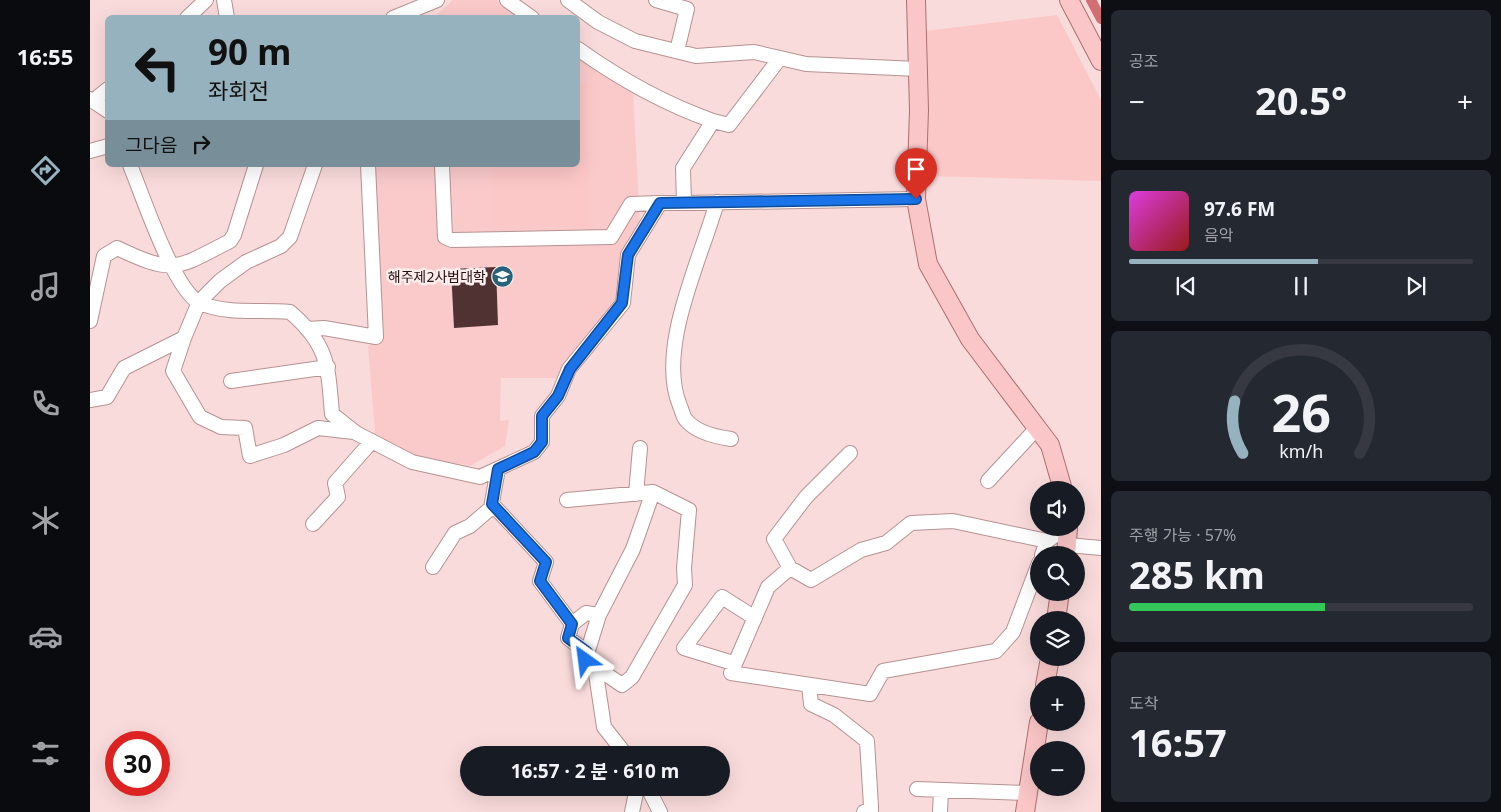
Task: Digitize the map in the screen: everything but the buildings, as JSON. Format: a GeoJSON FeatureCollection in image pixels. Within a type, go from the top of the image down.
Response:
{"type":"FeatureCollection","features":[{"type":"Feature","properties":{"kind":"main road"},"geometry":{"type":"LineString","coordinates":[[916,0],[918,69],[916,199],[928,264],[970,340],[1050,445],[1060,481]]}},
{"type":"Feature","properties":{"kind":"main road"},"geometry":{"type":"LineString","coordinates":[[1069,0],[1101,61]]}},
{"type":"Feature","properties":{"kind":"main road"},"geometry":{"type":"LineString","coordinates":[[1025,812],[1038,731]]}},
{"type":"Feature","properties":{"kind":"street"},"geometry":{"type":"LineString","coordinates":[[190,15],[206,0]]}},
{"type":"Feature","properties":{"kind":"street"},"geometry":{"type":"LineString","coordinates":[[224,0],[226,15]]}},
{"type":"Feature","properties":{"kind":"street"},"geometry":{"type":"LineString","coordinates":[[507,0],[528,15]]}},
{"type":"Feature","properties":{"kind":"street"},"geometry":{"type":"LineString","coordinates":[[568,0],[598,22],[635,41],[696,56],[754,52],[806,64],[918,69]]}},
{"type":"Feature","properties":{"kind":"street"},"geometry":{"type":"LineString","coordinates":[[656,0],[687,9],[678,51]]}},
{"type":"Feature","properties":{"kind":"street"},"geometry":{"type":"LineString","coordinates":[[401,15],[435,1]]}},
{"type":"Feature","properties":{"kind":"street"},"geometry":{"type":"LineString","coordinates":[[580,50],[610,72],[679,109],[713,121],[729,124],[780,58]]}},
{"type":"Feature","properties":{"kind":"street"},"geometry":{"type":"LineString","coordinates":[[105,91],[92,100],[105,109]]}},
{"type":"Feature","properties":{"kind":"street"},"geometry":{"type":"LineString","coordinates":[[684,203],[683,168],[713,121]]}},
{"type":"Feature","properties":{"kind":"street"},"geometry":{"type":"LineString","coordinates":[[90,151],[105,147]]}},
{"type":"Feature","properties":{"kind":"street"},"geometry":{"type":"LineString","coordinates":[[131,167],[170,267],[199,302],[233,311],[290,312],[314,335],[328,367],[332,414],[356,432],[412,462],[480,477],[534,452],[542,442],[542,416],[558,396],[570,369],[622,303],[628,255],[660,203]]}},
{"type":"Feature","properties":{"kind":"street"},"geometry":{"type":"LineString","coordinates":[[90,321],[104,256],[117,248],[148,263],[170,267],[187,263],[230,241],[234,234],[255,167]]}},
{"type":"Feature","properties":{"kind":"street"},"geometry":{"type":"LineString","coordinates":[[314,167],[290,237],[281,246],[246,262],[220,281],[199,302],[173,371],[200,417],[220,427],[245,428],[250,456],[284,445],[318,428],[356,432]]}},
{"type":"Feature","properties":{"kind":"street"},"geometry":{"type":"LineString","coordinates":[[306,329],[324,328],[376,337],[368,167]]}},
{"type":"Feature","properties":{"kind":"street"},"geometry":{"type":"LineString","coordinates":[[442,167],[445,237],[452,240],[611,237],[631,204],[916,199]]}},
{"type":"Feature","properties":{"kind":"street"},"geometry":{"type":"LineString","coordinates":[[717,202],[681,315],[671,367],[675,394],[686,420],[711,436],[731,439]]}},
{"type":"Feature","properties":{"kind":"street"},"geometry":{"type":"LineString","coordinates":[[90,400],[107,397],[124,368],[184,338]]}},
{"type":"Feature","properties":{"kind":"street"},"geometry":{"type":"LineString","coordinates":[[232,382],[328,367]]}},
{"type":"Feature","properties":{"kind":"street"},"geometry":{"type":"LineString","coordinates":[[988,481],[1037,428]]}},
{"type":"Feature","properties":{"kind":"street"},"geometry":{"type":"LineString","coordinates":[[313,524],[338,497],[335,483],[372,441]]}},
{"type":"Feature","properties":{"kind":"street"},"geometry":{"type":"LineString","coordinates":[[636,494],[640,448]]}},
{"type":"Feature","properties":{"kind":"street"},"geometry":{"type":"LineString","coordinates":[[850,453],[806,497],[774,539],[790,568],[811,580],[861,550],[886,543],[910,523],[953,521],[1047,541]]}},
{"type":"Feature","properties":{"kind":"street"},"geometry":{"type":"LineString","coordinates":[[433,567],[455,533],[470,526],[491,508],[498,469]]}},
{"type":"Feature","properties":{"kind":"street"},"geometry":{"type":"LineString","coordinates":[[568,500],[654,492],[689,510],[684,568],[685,584],[632,677],[622,685],[585,660],[599,615],[633,549],[654,492]]}},
{"type":"Feature","properties":{"kind":"street"},"geometry":{"type":"LineString","coordinates":[[492,504],[546,562],[540,581],[572,624]]}},
{"type":"Feature","properties":{"kind":"street"},"geometry":{"type":"LineString","coordinates":[[1045,546],[1047,541],[1055,536]]}},
{"type":"Feature","properties":{"kind":"street"},"geometry":{"type":"LineString","coordinates":[[1085,549],[1101,548]]}},
{"type":"Feature","properties":{"kind":"street"},"geometry":{"type":"LineString","coordinates":[[790,568],[768,587],[730,673],[870,694],[883,671],[996,652],[1013,632],[1030,587]]}},
{"type":"Feature","properties":{"kind":"street"},"geometry":{"type":"LineString","coordinates":[[733,663],[684,648],[722,597],[755,618]]}},
{"type":"Feature","properties":{"kind":"street"},"geometry":{"type":"LineString","coordinates":[[587,652],[568,638],[572,624],[586,613],[599,615]]}},
{"type":"Feature","properties":{"kind":"street"},"geometry":{"type":"LineString","coordinates":[[595,667],[604,727],[619,746]]}},
{"type":"Feature","properties":{"kind":"street"},"geometry":{"type":"LineString","coordinates":[[809,685],[811,704],[834,714],[867,741],[871,811],[864,812]]}},
{"type":"Feature","properties":{"kind":"street"},"geometry":{"type":"LineString","coordinates":[[917,789],[1028,793]]}},
{"type":"Feature","properties":{"kind":"street"},"geometry":{"type":"LineString","coordinates":[[940,812],[941,790]]}},
{"type":"Feature","properties":{"kind":"street"},"geometry":{"type":"LineString","coordinates":[[632,812],[636,796]]}},
{"type":"Feature","properties":{"kind":"street"},"geometry":{"type":"LineString","coordinates":[[652,796],[660,812]]}},
{"type":"Feature","properties":{"kind":"shaded area"},"geometry":{"type":"Polygon","coordinates":[[[453,0],[496,0],[518,15],[436,15],[453,0]]]}},
{"type":"Feature","properties":{"kind":"shaded area"},"geometry":{"type":"Polygon","coordinates":[[[1057,15],[1101,100],[1101,181],[928,176],[925,31],[1057,15]]]}},
{"type":"Feature","properties":{"kind":"shaded area","name":"해주제2사범대학"},"geometry":{"type":"Polygon","coordinates":[[[580,58],[633,90],[640,224],[620,298],[558,378],[501,378],[500,421],[509,420],[505,446],[470,466],[411,455],[375,433],[368,346],[384,337],[375,167],[580,167],[580,58]]]}},
{"type":"Feature","properties":{"kind":"shaded area"},"geometry":{"type":"Polygon","coordinates":[[[580,82],[589,82],[589,226],[493,226],[493,167],[580,167],[580,82]]]}},
{"type":"Feature","properties":{"kind":"waterway"},"geometry":{"type":"LineString","coordinates":[[1091,0],[1101,19]]}},
{"type":"Feature","properties":{"kind":"place","name":"해주제2사범대학"},"geometry":{"type":"Point","coordinates":[502,276]}},
{"type":"Feature","properties":{"kind":"route"},"geometry":{"type":"LineString","coordinates":[[585,660],[587,652],[568,638],[572,624],[540,581],[546,562],[492,504],[498,469],[534,452],[542,442],[542,416],[558,396],[570,369],[622,303],[628,255],[660,203],[916,199]]}}]}
